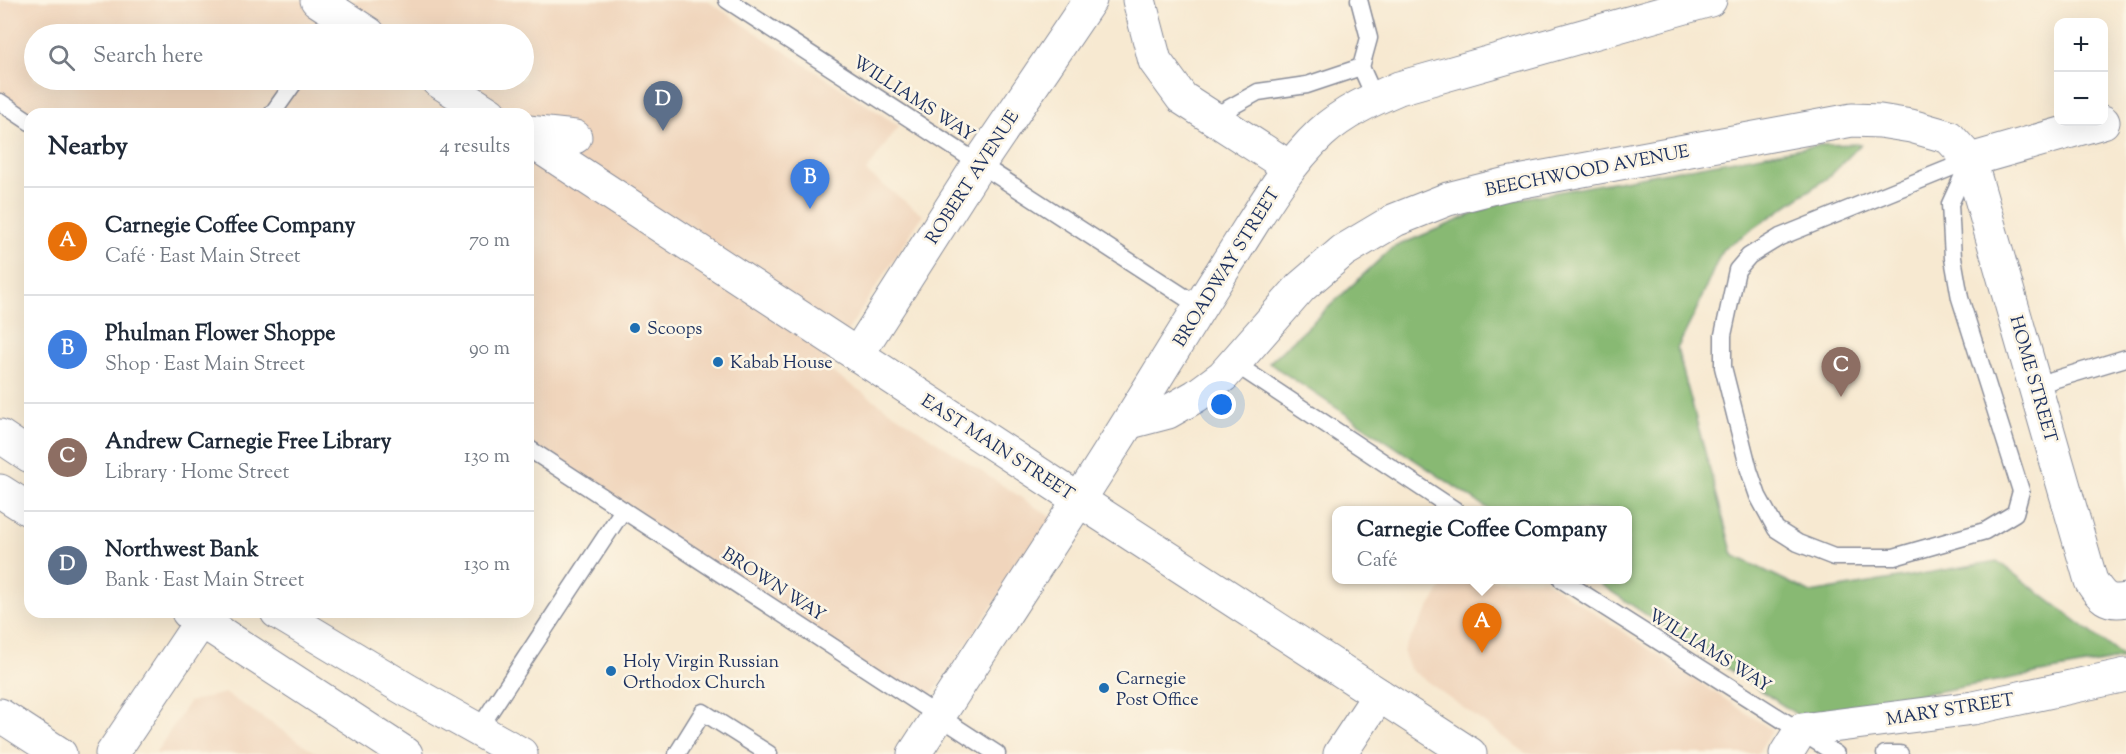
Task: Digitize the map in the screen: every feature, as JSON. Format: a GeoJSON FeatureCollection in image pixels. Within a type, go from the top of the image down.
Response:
{"type":"FeatureCollection","features":[{"type":"Feature","properties":{"kind":"street","name":"ROBERT AVENUE"},"geometry":{"type":"LineString","coordinates":[[857,355],[979,164],[1090,0]]}},
{"type":"Feature","properties":{"kind":"street"},"geometry":{"type":"LineString","coordinates":[[1139,0],[1155,61],[1182,98],[1289,168]]}},
{"type":"Feature","properties":{"kind":"street","name":"BROADWAY STREET"},"geometry":{"type":"LineString","coordinates":[[914,754],[1130,422],[1200,306],[1289,168],[1322,132],[1362,104],[1399,88],[1710,0]]}},
{"type":"Feature","properties":{"kind":"street"},"geometry":{"type":"LineString","coordinates":[[327,16],[346,24]]}},
{"type":"Feature","properties":{"kind":"street"},"geometry":{"type":"LineString","coordinates":[[453,90],[481,108]]}},
{"type":"Feature","properties":{"kind":"street"},"geometry":{"type":"LineString","coordinates":[[2108,120],[2126,115]]}},
{"type":"Feature","properties":{"kind":"street","name":"BEECHWOOD AVENUE"},"geometry":{"type":"LineString","coordinates":[[1130,422],[1168,412],[1223,376],[1300,287],[1343,251],[1395,220],[1448,199],[1507,184],[1852,120],[1880,121],[1911,126],[1949,137],[1970,160]]}},
{"type":"Feature","properties":{"kind":"street"},"geometry":{"type":"LineString","coordinates":[[1970,160],[2089,126]]}},
{"type":"Feature","properties":{"kind":"street"},"geometry":{"type":"LineString","coordinates":[[534,133],[575,137]]}},
{"type":"Feature","properties":{"kind":"street","name":"EAST MAIN STREET"},"geometry":{"type":"LineString","coordinates":[[534,143],[1470,754]]}},
{"type":"Feature","properties":{"kind":"street","name":"HOME STREET"},"geometry":{"type":"LineString","coordinates":[[1970,160],[2091,581],[2114,598]]}},
{"type":"Feature","properties":{"kind":"street"},"geometry":{"type":"LineString","coordinates":[[0,436],[24,452]]}},
{"type":"Feature","properties":{"kind":"street"},"geometry":{"type":"LineString","coordinates":[[0,491],[24,506]]}},
{"type":"Feature","properties":{"kind":"street"},"geometry":{"type":"LineString","coordinates":[[112,754],[197,618]]}},
{"type":"Feature","properties":{"kind":"street"},"geometry":{"type":"LineString","coordinates":[[203,618],[406,754]]}},
{"type":"Feature","properties":{"kind":"street"},"geometry":{"type":"LineString","coordinates":[[287,618],[407,690],[521,754]]}},
{"type":"Feature","properties":{"kind":"street","name":"MARY STREET"},"geometry":{"type":"LineString","coordinates":[[1793,742],[1973,708],[2126,675]]}},
{"type":"Feature","properties":{"kind":"street"},"geometry":{"type":"LineString","coordinates":[[1340,754],[1379,695]]}},
{"type":"Feature","properties":{"kind":"street"},"geometry":{"type":"LineString","coordinates":[[0,716],[60,754]]}},
{"type":"Feature","properties":{"kind":"lane","name":"WILLIAMS WAY"},"geometry":{"type":"LineString","coordinates":[[727,0],[1200,306]]}},
{"type":"Feature","properties":{"kind":"lane"},"geometry":{"type":"LineString","coordinates":[[1359,0],[1368,38],[1361,67],[1376,98]]}},
{"type":"Feature","properties":{"kind":"lane"},"geometry":{"type":"LineString","coordinates":[[1213,117],[1258,92],[1306,85],[1361,67]]}},
{"type":"Feature","properties":{"kind":"lane"},"geometry":{"type":"LineString","coordinates":[[277,108],[289,90]]}},
{"type":"Feature","properties":{"kind":"lane"},"geometry":{"type":"LineString","coordinates":[[0,102],[24,118]]}},
{"type":"Feature","properties":{"kind":"lane"},"geometry":{"type":"LineString","coordinates":[[1970,160],[1950,204],[1953,258],[1960,298],[2020,491],[2015,513],[1984,531],[1894,557],[1834,557],[1798,543],[1776,529],[1758,496],[1749,470],[1723,367],[1723,335],[1737,270],[1749,256],[1780,237],[1970,160]]}},
{"type":"Feature","properties":{"kind":"lane"},"geometry":{"type":"LineString","coordinates":[[2036,385],[2126,358]]}},
{"type":"Feature","properties":{"kind":"lane"},"geometry":{"type":"LineString","coordinates":[[1234,363],[1449,506]]}},
{"type":"Feature","properties":{"kind":"lane","name":"BROWN WAY"},"geometry":{"type":"LineString","coordinates":[[534,452],[998,754]]}},
{"type":"Feature","properties":{"kind":"lane"},"geometry":{"type":"LineString","coordinates":[[478,730],[623,510]]}},
{"type":"Feature","properties":{"kind":"lane","name":"WILLIAMS WAY"},"geometry":{"type":"LineString","coordinates":[[1569,584],[1793,742],[1836,754]]}},
{"type":"Feature","properties":{"kind":"lane"},"geometry":{"type":"LineString","coordinates":[[677,754],[703,712],[769,754]]}},
{"type":"Feature","properties":{"kind":"lane"},"geometry":{"type":"LineString","coordinates":[[1885,754],[1899,754]]}},
{"type":"Feature","properties":{"kind":"shaded area"},"geometry":{"type":"Polygon","coordinates":[[[0,0],[706,0],[899,126],[866,172],[923,215],[824,367],[1052,518],[924,706],[534,451],[534,108],[24,108],[24,112],[0,102],[0,0]]]}},
{"type":"Feature","properties":{"kind":"shaded area"},"geometry":{"type":"Polygon","coordinates":[[[1444,584],[1550,584],[1772,730],[1757,754],[1527,754],[1410,669],[1403,651],[1444,584]]]}},
{"type":"Feature","properties":{"kind":"shaded area"},"geometry":{"type":"Polygon","coordinates":[[[225,693],[318,754],[155,754],[189,702],[225,693]]]}},
{"type":"Feature","properties":{"kind":"green space"},"geometry":{"type":"Polygon","coordinates":[[[1861,144],[1830,176],[1722,250],[1677,349],[1733,555],[1811,593],[1997,561],[2125,658],[1799,716],[1600,584],[1632,584],[1632,506],[1484,506],[1269,363],[1392,248],[1502,202],[1818,145],[1861,144]]]}},
{"type":"Feature","properties":{"kind":"place","name":"Northwest Bank"},"geometry":{"type":"Point","coordinates":[663,131]}},
{"type":"Feature","properties":{"kind":"place","name":"Phulman Flower Shoppe"},"geometry":{"type":"Point","coordinates":[810,209]}},
{"type":"Feature","properties":{"kind":"place","name":"Scoops"},"geometry":{"type":"Point","coordinates":[635,328]}},
{"type":"Feature","properties":{"kind":"place","name":"Kabab House"},"geometry":{"type":"Point","coordinates":[718,362]}},
{"type":"Feature","properties":{"kind":"place","name":"Andrew Carnegie Free Library"},"geometry":{"type":"Point","coordinates":[1841,397]}},
{"type":"Feature","properties":{"kind":"place","name":"Carnegie Coffee Company"},"geometry":{"type":"Point","coordinates":[1482,653]}},
{"type":"Feature","properties":{"kind":"place","name":"Holy Virgin Russian Orthodox Church"},"geometry":{"type":"Point","coordinates":[611,671]}},
{"type":"Feature","properties":{"kind":"place","name":"Carnegie Post Office"},"geometry":{"type":"Point","coordinates":[1104,688]}}]}
